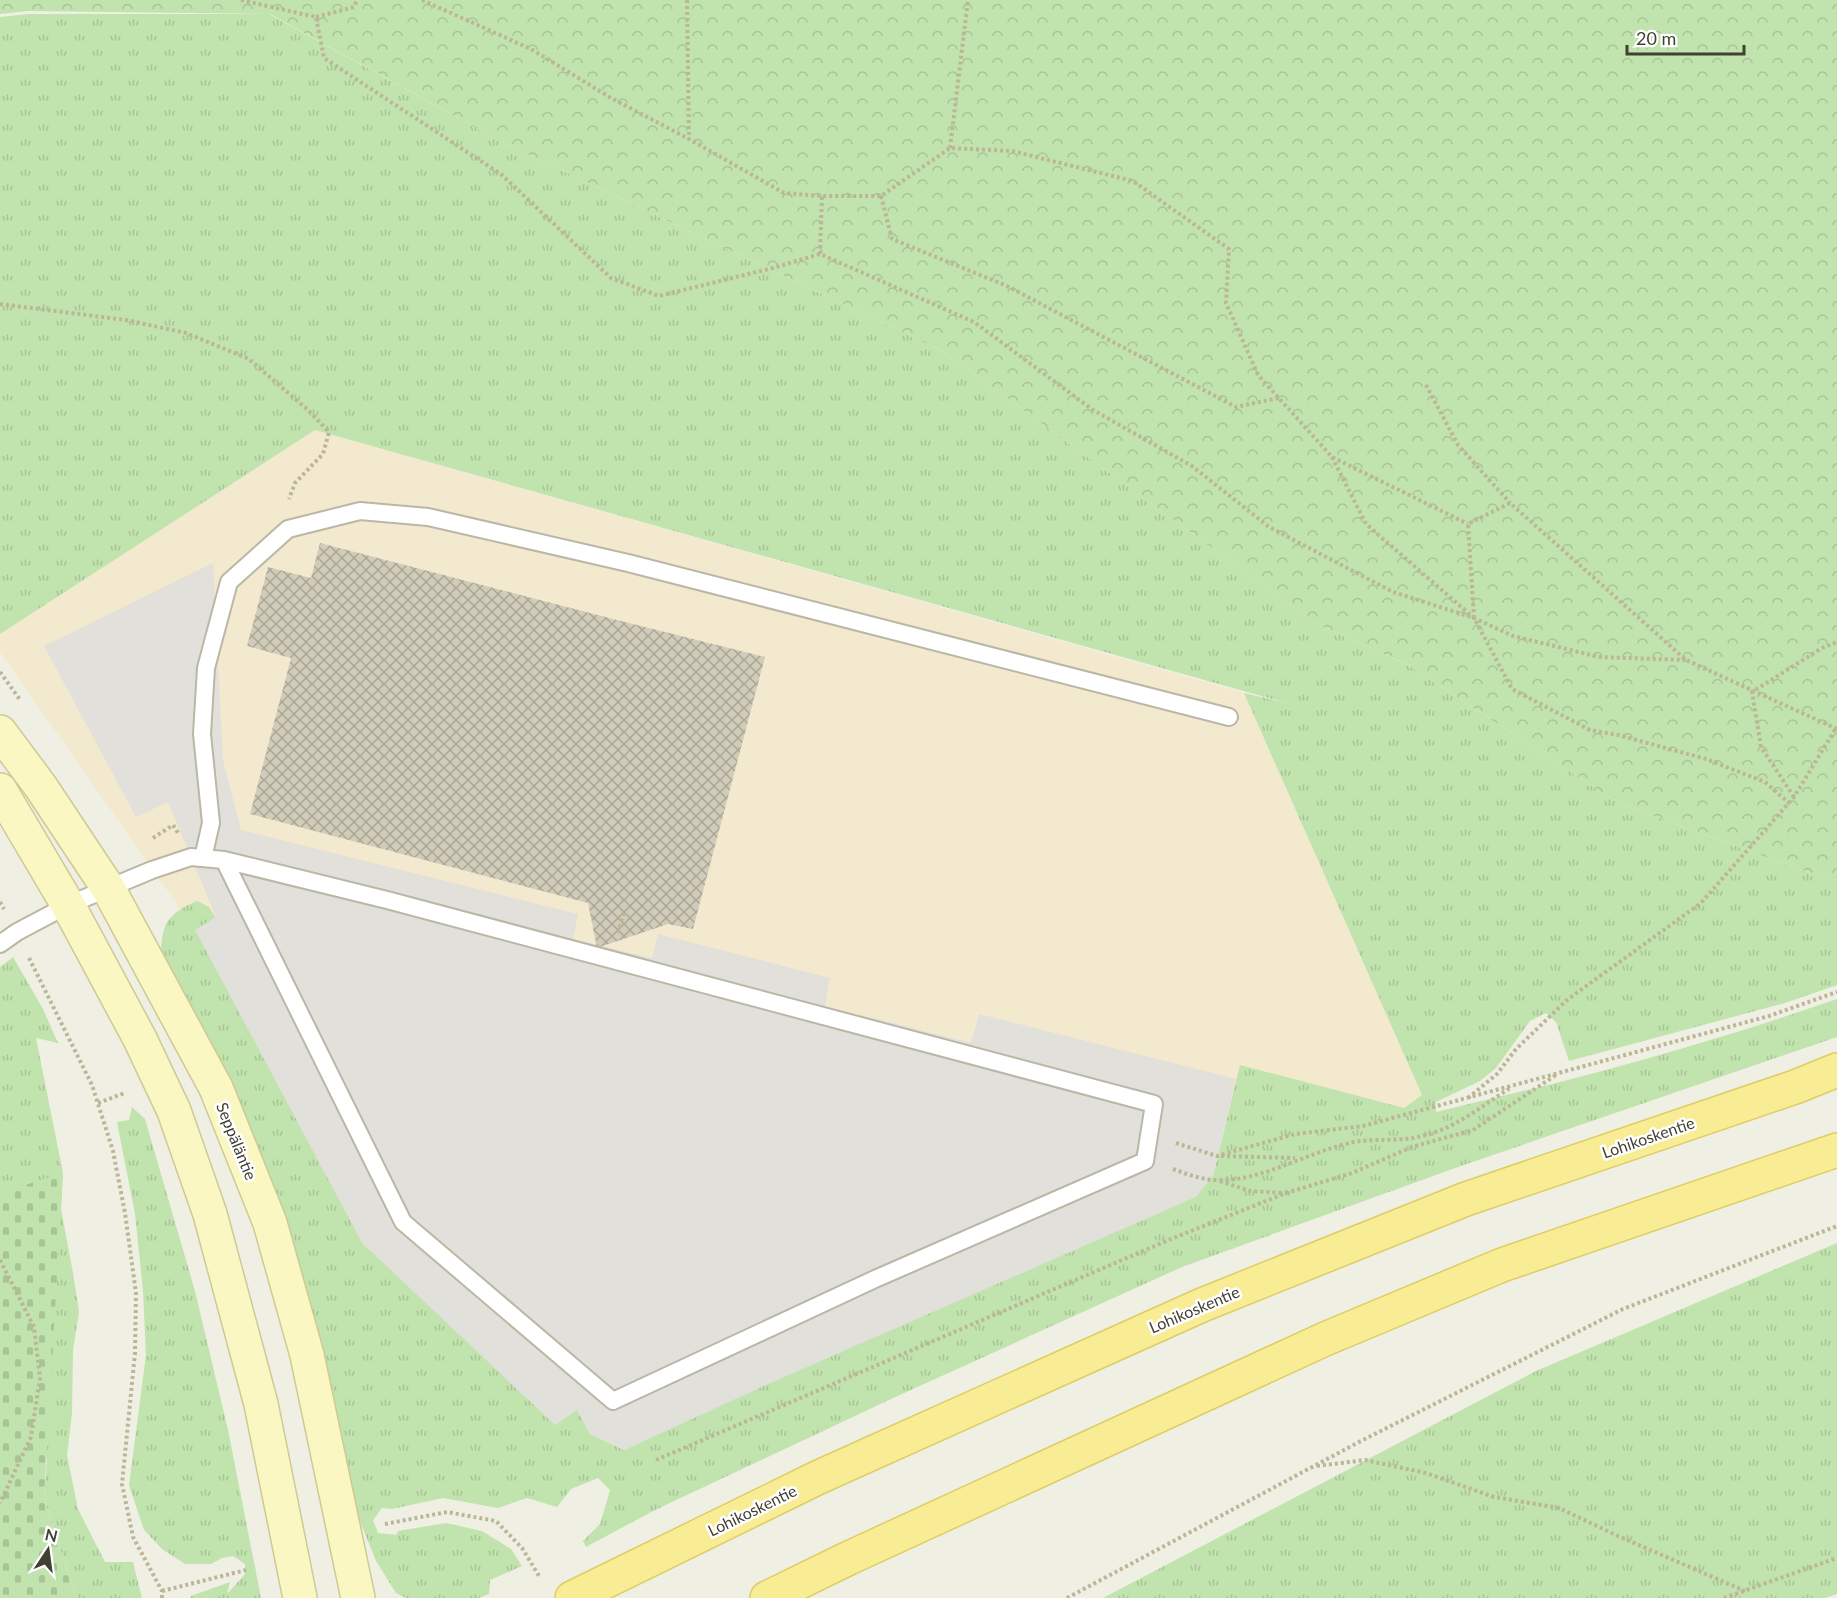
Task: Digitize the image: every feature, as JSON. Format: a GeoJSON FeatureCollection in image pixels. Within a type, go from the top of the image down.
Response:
{"type":"FeatureCollection","features":[{"type":"Feature","properties":{"kind":"main road","name":"Seppäläntie"},"geometry":{"type":"LineString","coordinates":[[0,732],[41,787],[108,888],[216,1088],[270,1223],[307,1354],[358,1598]]}},
{"type":"Feature","properties":{"kind":"main road"},"geometry":{"type":"LineString","coordinates":[[0,790],[68,905],[141,1039],[174,1112],[210,1214],[261,1404],[300,1598]]}},
{"type":"Feature","properties":{"kind":"main road","name":"Lohikoskentie"},"geometry":{"type":"LineString","coordinates":[[572,1598],[819,1477],[1202,1305],[1466,1199],[1837,1070]]}},
{"type":"Feature","properties":{"kind":"main road"},"geometry":{"type":"LineString","coordinates":[[767,1598],[1324,1339],[1502,1265],[1837,1150]]}},
{"type":"Feature","properties":{"kind":"lane"},"geometry":{"type":"LineString","coordinates":[[203,858],[211,823],[202,734],[206,669],[230,582],[288,529],[360,511],[428,517],[628,563],[1229,717]]}},
{"type":"Feature","properties":{"kind":"lane"},"geometry":{"type":"LineString","coordinates":[[0,944],[16,932],[68,905],[152,870],[191,857],[224,860],[408,906],[1154,1104],[1145,1161],[875,1280],[613,1401],[403,1222],[224,860]]}},
{"type":"Feature","properties":{"kind":"path"},"geometry":{"type":"LineString","coordinates":[[241,0],[316,17],[354,7],[357,0]]}},
{"type":"Feature","properties":{"kind":"path"},"geometry":{"type":"LineString","coordinates":[[422,0],[531,49],[611,98],[784,193],[822,196],[881,196],[950,148],[1012,152],[1132,181],[1229,249],[1226,303],[1258,375],[1332,457],[1365,524],[1474,618],[1512,689],[1590,730],[1618,735],[1706,759],[1765,782],[1789,802]]}},
{"type":"Feature","properties":{"kind":"path"},"geometry":{"type":"LineString","coordinates":[[687,0],[689,139]]}},
{"type":"Feature","properties":{"kind":"path"},"geometry":{"type":"LineString","coordinates":[[950,148],[968,0]]}},
{"type":"Feature","properties":{"kind":"path"},"geometry":{"type":"LineString","coordinates":[[316,17],[324,58],[502,175],[611,278],[659,296],[820,254],[974,322],[1093,410],[1192,466],[1269,527],[1393,592],[1474,618],[1514,636],[1599,657],[1686,660]]}},
{"type":"Feature","properties":{"kind":"path"},"geometry":{"type":"LineString","coordinates":[[820,254],[822,196]]}},
{"type":"Feature","properties":{"kind":"path"},"geometry":{"type":"LineString","coordinates":[[881,196],[892,239],[1006,286],[1236,407],[1279,398]]}},
{"type":"Feature","properties":{"kind":"path"},"geometry":{"type":"LineString","coordinates":[[0,304],[126,320],[186,333],[249,358],[309,411],[329,432],[323,454],[295,483],[281,519],[288,529]]}},
{"type":"Feature","properties":{"kind":"path"},"geometry":{"type":"LineString","coordinates":[[1426,385],[1458,445],[1510,503],[1686,660],[1752,692],[1837,728],[1794,797],[1701,903],[1567,1000],[1516,1049],[1497,1074],[1466,1099]]}},
{"type":"Feature","properties":{"kind":"path"},"geometry":{"type":"LineString","coordinates":[[1332,457],[1468,524]]}},
{"type":"Feature","properties":{"kind":"path"},"geometry":{"type":"LineString","coordinates":[[1468,524],[1510,503]]}},
{"type":"Feature","properties":{"kind":"path"},"geometry":{"type":"LineString","coordinates":[[1468,524],[1474,618]]}},
{"type":"Feature","properties":{"kind":"path"},"geometry":{"type":"LineString","coordinates":[[1752,692],[1822,648],[1837,642]]}},
{"type":"Feature","properties":{"kind":"path"},"geometry":{"type":"LineString","coordinates":[[1752,692],[1761,747],[1794,797]]}},
{"type":"Feature","properties":{"kind":"path"},"geometry":{"type":"LineString","coordinates":[[0,902],[92,1085],[113,1151],[125,1213],[136,1293],[135,1353],[122,1484],[133,1537],[162,1591],[162,1598]]}},
{"type":"Feature","properties":{"kind":"path"},"geometry":{"type":"LineString","coordinates":[[1217,1156],[1295,1134],[1364,1126],[1769,1016],[1837,992]]}},
{"type":"Feature","properties":{"kind":"path"},"geometry":{"type":"LineString","coordinates":[[656,1460],[1171,1239],[1286,1193],[1352,1173],[1412,1147],[1473,1130],[1556,1075]]}},
{"type":"Feature","properties":{"kind":"path"},"geometry":{"type":"LineString","coordinates":[[1218,1180],[1264,1173],[1299,1158],[1354,1142],[1422,1136],[1457,1122],[1514,1086]]}},
{"type":"Feature","properties":{"kind":"path"},"geometry":{"type":"LineString","coordinates":[[1149,1134],[1217,1156],[1299,1158]]}},
{"type":"Feature","properties":{"kind":"path"},"geometry":{"type":"LineString","coordinates":[[1145,1161],[1250,1191],[1286,1193]]}},
{"type":"Feature","properties":{"kind":"path"},"geometry":{"type":"LineString","coordinates":[[1067,1598],[1315,1466],[1623,1309],[1837,1226]]}},
{"type":"Feature","properties":{"kind":"path"},"geometry":{"type":"LineString","coordinates":[[0,1260],[34,1328],[40,1378],[30,1437],[0,1503]]}},
{"type":"Feature","properties":{"kind":"path"},"geometry":{"type":"LineString","coordinates":[[1315,1466],[1365,1460],[1426,1473],[1494,1497],[1559,1508],[1745,1591]]}},
{"type":"Feature","properties":{"kind":"path"},"geometry":{"type":"LineString","coordinates":[[385,1524],[447,1512],[496,1521],[522,1548],[539,1576]]}},
{"type":"Feature","properties":{"kind":"path"},"geometry":{"type":"LineString","coordinates":[[1724,1598],[1837,1558]]}},
{"type":"Feature","properties":{"kind":"path"},"geometry":{"type":"LineString","coordinates":[[162,1591],[246,1570]]}},
{"type":"Feature","properties":{"kind":"shaded area"},"geometry":{"type":"Polygon","coordinates":[[[315,430],[1244,693],[1422,1095],[1405,1108],[1397,1132],[195,930],[0,652],[0,634],[315,430]]]}},
{"type":"Feature","properties":{"kind":"shaded area"},"geometry":{"type":"Polygon","coordinates":[[[213,563],[223,760],[241,830],[578,914],[573,939],[652,958],[658,934],[830,978],[825,1006],[971,1043],[979,1014],[1236,1079],[1213,1176],[1196,1197],[766,1385],[624,1450],[590,1434],[577,1410],[555,1425],[362,1243],[195,930],[216,917],[168,802],[136,817],[44,646],[213,563]]]}},
{"type":"Feature","properties":{"kind":"green space"},"geometry":{"type":"Polygon","coordinates":[[[0,0],[1837,0],[1837,880],[1801,870],[1616,802],[1407,664],[1316,624],[944,352],[498,140],[270,14],[28,11],[0,14],[0,0]]]}},
{"type":"Feature","properties":{"kind":"green space"},"geometry":{"type":"Polygon","coordinates":[[[28,14],[269,14],[498,140],[944,352],[1316,624],[1407,664],[1616,802],[1801,870],[1837,880],[1837,985],[1785,1003],[1569,1061],[1556,1022],[1546,1013],[1530,1021],[1496,1068],[1480,1081],[1436,1102],[1436,1112],[1662,1054],[1837,999],[1837,1037],[1458,1167],[1182,1267],[891,1399],[653,1511],[586,1547],[583,1541],[600,1524],[610,1490],[598,1478],[571,1489],[557,1507],[527,1498],[498,1508],[443,1498],[392,1509],[382,1508],[373,1520],[378,1533],[396,1535],[398,1531],[446,1523],[482,1531],[511,1549],[522,1566],[490,1580],[489,1594],[479,1598],[406,1598],[396,1593],[376,1561],[357,1514],[323,1350],[283,1208],[247,1121],[161,952],[163,933],[169,919],[188,905],[197,901],[209,907],[216,918],[195,930],[555,1425],[577,1409],[590,1434],[624,1450],[1213,1176],[1240,1065],[1404,1108],[1422,1095],[1244,693],[1290,704],[315,430],[0,634],[0,17],[28,14]]]}},
{"type":"Feature","properties":{"kind":"green space"},"geometry":{"type":"Polygon","coordinates":[[[13,957],[43,1009],[58,1043],[36,1038],[63,1173],[61,1209],[79,1312],[73,1350],[72,1413],[67,1455],[78,1509],[105,1562],[133,1562],[142,1598],[76,1598],[44,1498],[47,1460],[0,1236],[0,967],[13,957]]]}},
{"type":"Feature","properties":{"kind":"green space"},"geometry":{"type":"Polygon","coordinates":[[[132,1107],[145,1119],[195,1291],[228,1430],[261,1598],[191,1598],[191,1596],[230,1582],[227,1594],[245,1574],[245,1564],[233,1556],[222,1558],[211,1564],[185,1564],[162,1549],[144,1530],[129,1485],[146,1355],[143,1291],[135,1214],[117,1122],[129,1120],[132,1107]]]}},
{"type":"Feature","properties":{"kind":"green space"},"geometry":{"type":"Polygon","coordinates":[[[63,1173],[44,1498],[76,1598],[0,1598],[0,1193],[63,1173]]]}},
{"type":"Feature","properties":{"kind":"green space"},"geometry":{"type":"Polygon","coordinates":[[[1837,1243],[1837,1594],[1825,1598],[1103,1598],[1536,1371],[1837,1243]]]}},
{"type":"Feature","properties":{"kind":"building"},"geometry":{"type":"Polygon","coordinates":[[[320,543],[765,657],[693,929],[668,924],[597,948],[588,903],[250,814],[291,658],[247,646],[268,567],[311,578],[320,543]]]}}]}
